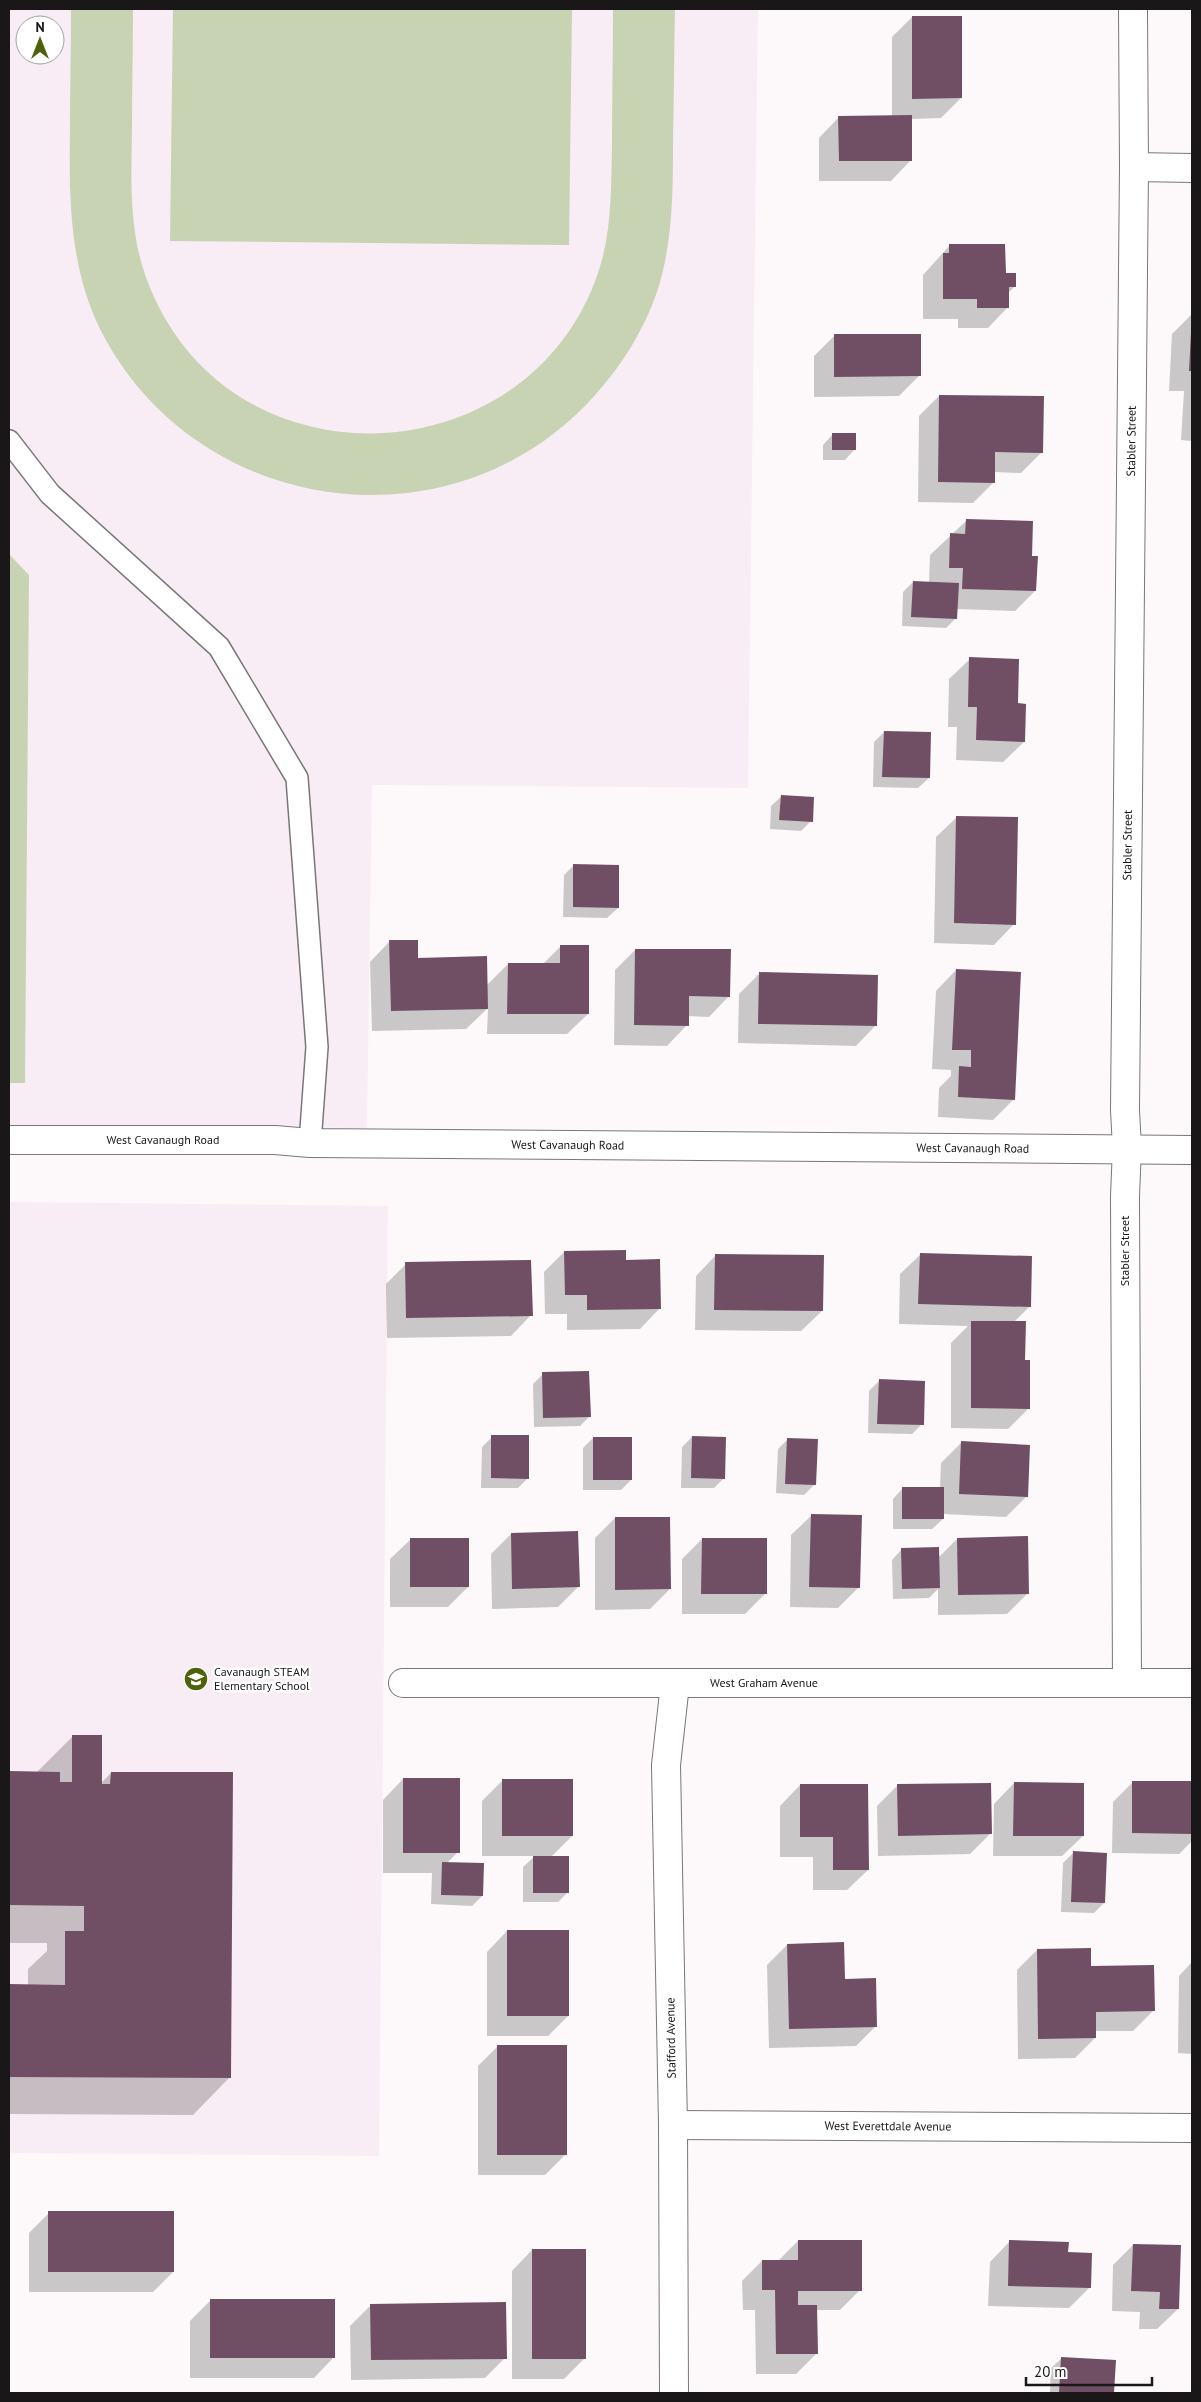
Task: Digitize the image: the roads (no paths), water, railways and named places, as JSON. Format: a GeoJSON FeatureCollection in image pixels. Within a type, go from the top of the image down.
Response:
{"type":"FeatureCollection","features":[{"type":"Feature","properties":{"kind":"street","name":"Stabler Street"},"geometry":{"type":"LineString","coordinates":[[1127,1683],[1125,1196],[1127,1148],[1125,1110],[1134,167],[1133,9]]}},
{"type":"Feature","properties":{"kind":"street"},"geometry":{"type":"LineString","coordinates":[[1134,167],[1192,168]]}},
{"type":"Feature","properties":{"kind":"street","name":"West Cavanaugh Road"},"geometry":{"type":"LineString","coordinates":[[9,1140],[275,1140],[310,1143],[1192,1150]]}},
{"type":"Feature","properties":{"kind":"street","name":"West Graham Avenue"},"geometry":{"type":"LineString","coordinates":[[403,1683],[1192,1683]]}},
{"type":"Feature","properties":{"kind":"street","name":"Stafford Avenue"},"geometry":{"type":"LineString","coordinates":[[674,2393],[673,2125],[666,1765],[675,1684]]}},
{"type":"Feature","properties":{"kind":"street","name":"West Everettdale Avenue"},"geometry":{"type":"LineString","coordinates":[[673,2125],[1192,2128]]}},
{"type":"Feature","properties":{"kind":"lane"},"geometry":{"type":"LineString","coordinates":[[9,441],[50,494],[219,648],[297,778],[317,1047],[310,1143]]}},
{"type":"Feature","properties":{"kind":"place","name":"Cavanaugh STEAM Elementary School"},"geometry":{"type":"Point","coordinates":[196,1679]}}]}
